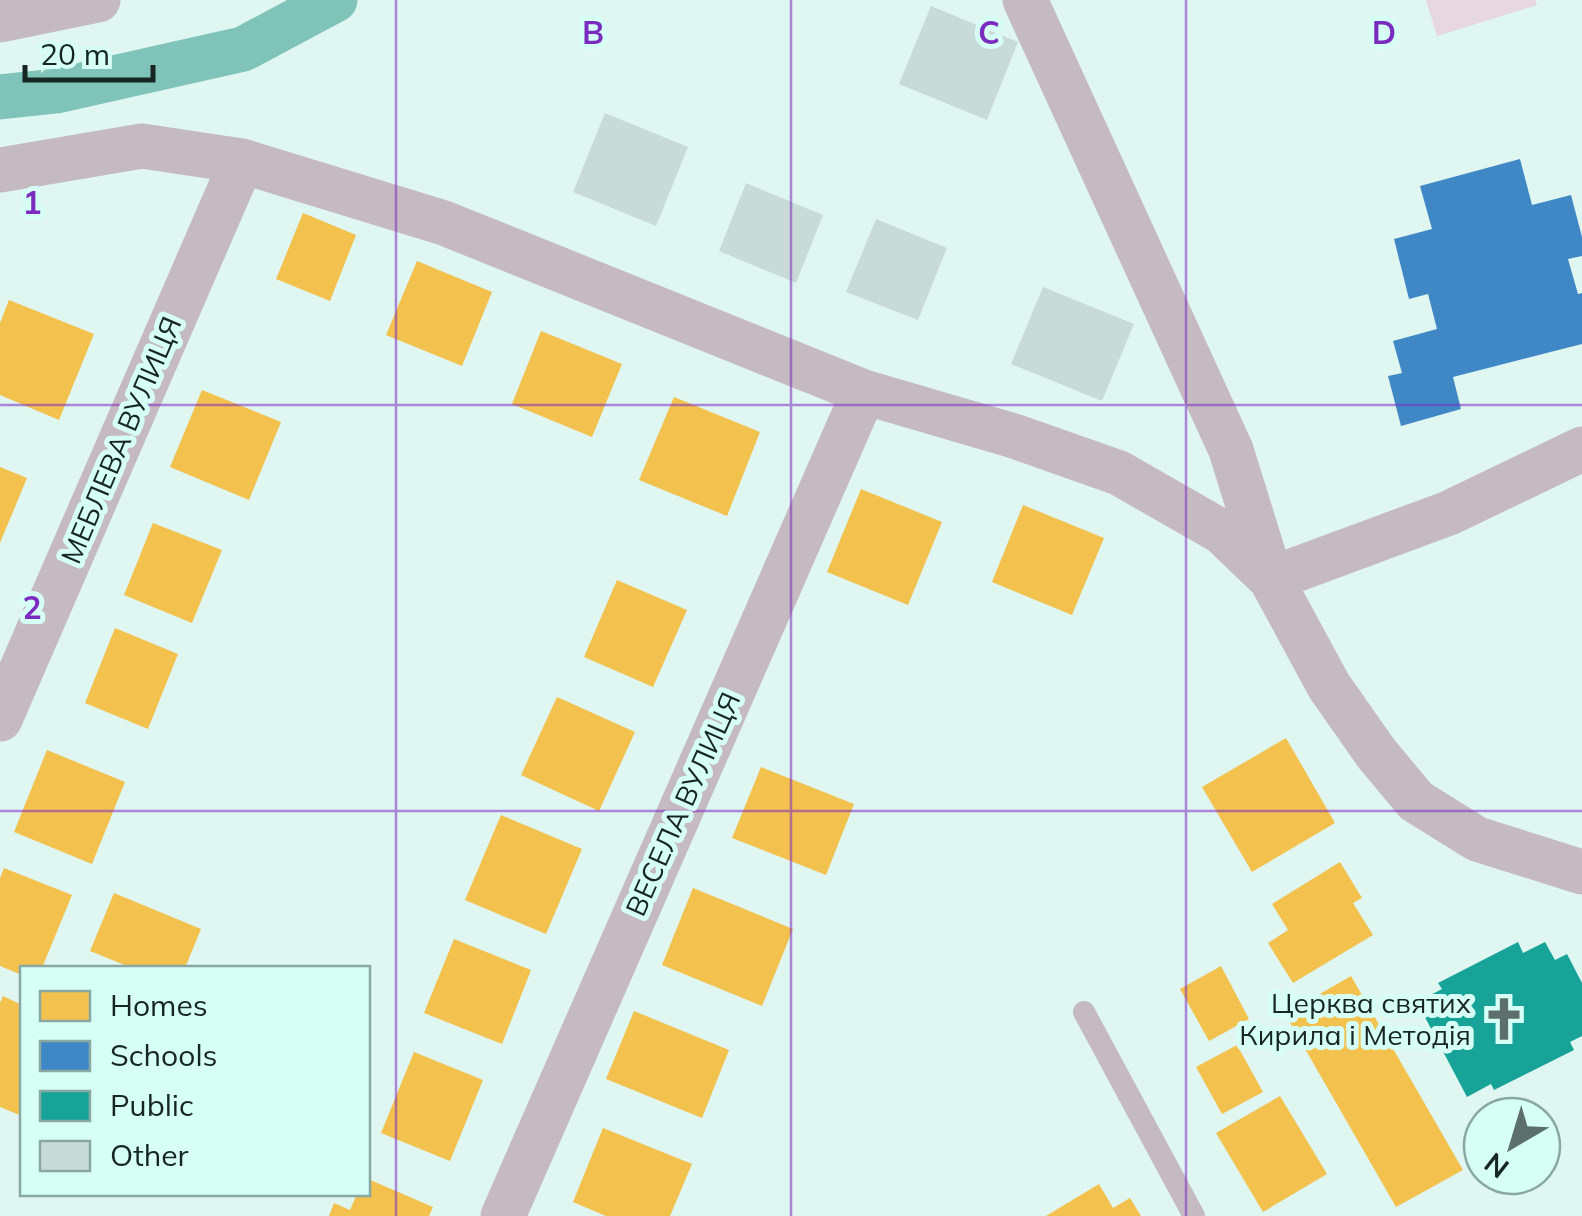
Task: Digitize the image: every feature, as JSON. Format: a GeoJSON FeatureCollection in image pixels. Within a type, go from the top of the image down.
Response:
{"type":"FeatureCollection","features":[{"type":"Feature","properties":{"kind":"street"},"geometry":{"type":"LineString","coordinates":[[0,20],[98,0]]}},
{"type":"Feature","properties":{"kind":"street"},"geometry":{"type":"LineString","coordinates":[[1025,0],[1231,450],[1272,579],[1329,686],[1416,801],[1477,839],[1582,872]]}},
{"type":"Feature","properties":{"kind":"street"},"geometry":{"type":"LineString","coordinates":[[0,170],[142,146],[242,161],[444,223],[864,392],[1014,436],[1119,473],[1222,532],[1272,579]]}},
{"type":"Feature","properties":{"kind":"street","name":"МЕБЛЕВА ВУЛИЦЯ"},"geometry":{"type":"LineString","coordinates":[[0,720],[242,161]]}},
{"type":"Feature","properties":{"kind":"street","name":"ВЕСЕЛА ВУЛИЦЯ"},"geometry":{"type":"LineString","coordinates":[[503,1216],[864,392]]}},
{"type":"Feature","properties":{"kind":"street"},"geometry":{"type":"LineString","coordinates":[[1272,579],[1449,512],[1582,449]]}},
{"type":"Feature","properties":{"kind":"lane"},"geometry":{"type":"LineString","coordinates":[[1084,1012],[1194,1216]]}},
{"type":"Feature","properties":{"kind":"shaded area"},"geometry":{"type":"Polygon","coordinates":[[[1426,0],[1535,0],[1537,5],[1437,36],[1426,0]]]}},
{"type":"Feature","properties":{"kind":"building: Homes"},"geometry":{"type":"Polygon","coordinates":[[[303,213],[356,235],[330,301],[276,279],[303,213]]]}},
{"type":"Feature","properties":{"kind":"building: Homes"},"geometry":{"type":"Polygon","coordinates":[[[417,261],[492,292],[462,366],[386,335],[417,261]]]}},
{"type":"Feature","properties":{"kind":"building: Homes"},"geometry":{"type":"Polygon","coordinates":[[[9,300],[94,334],[59,420],[0,395],[0,323],[9,300]]]}},
{"type":"Feature","properties":{"kind":"building: Homes"},"geometry":{"type":"Polygon","coordinates":[[[541,331],[622,364],[592,437],[512,404],[541,331]]]}},
{"type":"Feature","properties":{"kind":"building: Homes"},"geometry":{"type":"Polygon","coordinates":[[[202,390],[281,422],[249,500],[170,467],[202,390]]]}},
{"type":"Feature","properties":{"kind":"building: Homes"},"geometry":{"type":"Polygon","coordinates":[[[674,397],[760,432],[727,516],[639,480],[674,397]]]}},
{"type":"Feature","properties":{"kind":"building: Homes"},"geometry":{"type":"Polygon","coordinates":[[[0,467],[27,478],[0,543],[0,467]]]}},
{"type":"Feature","properties":{"kind":"building: Homes"},"geometry":{"type":"Polygon","coordinates":[[[861,489],[942,522],[908,605],[827,572],[861,489]]]}},
{"type":"Feature","properties":{"kind":"building: Homes"},"geometry":{"type":"Polygon","coordinates":[[[1023,505],[1104,538],[1072,615],[992,582],[1023,505]]]}},
{"type":"Feature","properties":{"kind":"building: Homes"},"geometry":{"type":"Polygon","coordinates":[[[153,523],[222,550],[192,623],[124,595],[153,523]]]}},
{"type":"Feature","properties":{"kind":"building: Homes"},"geometry":{"type":"Polygon","coordinates":[[[617,580],[687,610],[653,687],[584,657],[617,580]]]}},
{"type":"Feature","properties":{"kind":"building: Homes"},"geometry":{"type":"Polygon","coordinates":[[[115,628],[178,654],[148,729],[85,703],[115,628]]]}},
{"type":"Feature","properties":{"kind":"building: Homes"},"geometry":{"type":"Polygon","coordinates":[[[557,697],[635,732],[599,811],[521,775],[557,697]]]}},
{"type":"Feature","properties":{"kind":"building: Homes"},"geometry":{"type":"Polygon","coordinates":[[[1286,738],[1335,823],[1252,872],[1202,787],[1286,738]]]}},
{"type":"Feature","properties":{"kind":"building: Homes"},"geometry":{"type":"Polygon","coordinates":[[[47,750],[125,782],[92,864],[14,832],[47,750]]]}},
{"type":"Feature","properties":{"kind":"building: Homes"},"geometry":{"type":"Polygon","coordinates":[[[761,767],[854,804],[826,875],[732,838],[761,767]]]}},
{"type":"Feature","properties":{"kind":"building: Homes"},"geometry":{"type":"Polygon","coordinates":[[[501,815],[582,849],[546,934],[465,900],[501,815]]]}},
{"type":"Feature","properties":{"kind":"building: Homes"},"geometry":{"type":"Polygon","coordinates":[[[1340,862],[1362,898],[1353,903],[1373,935],[1293,983],[1268,943],[1288,930],[1272,904],[1340,862]]]}},
{"type":"Feature","properties":{"kind":"building: Homes"},"geometry":{"type":"Polygon","coordinates":[[[4,868],[72,895],[43,966],[20,966],[20,974],[0,966],[0,878],[4,868]]]}},
{"type":"Feature","properties":{"kind":"building: Homes"},"geometry":{"type":"Polygon","coordinates":[[[693,888],[793,929],[762,1006],[662,965],[693,888]]]}},
{"type":"Feature","properties":{"kind":"building: Homes"},"geometry":{"type":"Polygon","coordinates":[[[114,893],[201,929],[186,966],[127,966],[90,951],[114,893]]]}},
{"type":"Feature","properties":{"kind":"building: Homes"},"geometry":{"type":"Polygon","coordinates":[[[454,939],[531,970],[502,1044],[424,1013],[454,939]]]}},
{"type":"Feature","properties":{"kind":"building: Homes"},"geometry":{"type":"Polygon","coordinates":[[[1221,966],[1249,1019],[1209,1041],[1180,989],[1221,966]]]}},
{"type":"Feature","properties":{"kind":"building: Homes"},"geometry":{"type":"Polygon","coordinates":[[[1351,976],[1462,1171],[1396,1207],[1285,1014],[1351,976]]]}},
{"type":"Feature","properties":{"kind":"building: Homes"},"geometry":{"type":"Polygon","coordinates":[[[3,996],[20,1004],[20,1115],[0,1107],[3,996]]]}},
{"type":"Feature","properties":{"kind":"building: Homes"},"geometry":{"type":"Polygon","coordinates":[[[634,1011],[729,1050],[702,1118],[606,1079],[634,1011]]]}},
{"type":"Feature","properties":{"kind":"building: Homes"},"geometry":{"type":"Polygon","coordinates":[[[1237,1045],[1263,1092],[1222,1114],[1196,1067],[1237,1045]]]}},
{"type":"Feature","properties":{"kind":"building: Homes"},"geometry":{"type":"Polygon","coordinates":[[[414,1052],[483,1080],[450,1161],[381,1133],[414,1052]]]}},
{"type":"Feature","properties":{"kind":"building: Homes"},"geometry":{"type":"Polygon","coordinates":[[[1280,1096],[1327,1174],[1263,1212],[1216,1133],[1280,1096]]]}},
{"type":"Feature","properties":{"kind":"building: Homes"},"geometry":{"type":"Polygon","coordinates":[[[603,1128],[692,1164],[670,1216],[606,1216],[573,1202],[603,1128]]]}},
{"type":"Feature","properties":{"kind":"building: Homes"},"geometry":{"type":"Polygon","coordinates":[[[370,1180],[433,1207],[429,1216],[329,1216],[334,1203],[350,1210],[356,1196],[370,1196],[370,1180]]]}},
{"type":"Feature","properties":{"kind":"building: Homes"},"geometry":{"type":"Polygon","coordinates":[[[1099,1184],[1113,1208],[1130,1198],[1141,1216],[1046,1216],[1099,1184]]]}},
{"type":"Feature","properties":{"kind":"building: Schools"},"geometry":{"type":"Polygon","coordinates":[[[1520,159],[1532,205],[1571,195],[1582,237],[1582,256],[1568,259],[1578,294],[1582,293],[1582,344],[1453,377],[1461,409],[1401,426],[1388,376],[1402,373],[1393,341],[1437,329],[1428,294],[1409,299],[1394,239],[1432,229],[1420,186],[1520,159]]]}},
{"type":"Feature","properties":{"kind":"building: Public","name":"Церква святих Кирила і Методія"},"geometry":{"type":"Polygon","coordinates":[[[1518,942],[1523,953],[1545,942],[1555,960],[1567,954],[1582,983],[1582,1036],[1570,1042],[1574,1050],[1494,1090],[1491,1084],[1466,1096],[1417,1002],[1442,989],[1438,983],[1518,942]]]}},
{"type":"Feature","properties":{"kind":"building: Other"},"geometry":{"type":"Polygon","coordinates":[[[931,6],[1018,42],[987,120],[899,84],[931,6]]]}},
{"type":"Feature","properties":{"kind":"building: Other"},"geometry":{"type":"Polygon","coordinates":[[[605,113],[688,147],[656,226],[573,192],[605,113]]]}},
{"type":"Feature","properties":{"kind":"building: Other"},"geometry":{"type":"Polygon","coordinates":[[[746,183],[823,215],[796,283],[719,251],[746,183]]]}},
{"type":"Feature","properties":{"kind":"building: Other"},"geometry":{"type":"Polygon","coordinates":[[[876,219],[947,248],[918,320],[846,292],[876,219]]]}},
{"type":"Feature","properties":{"kind":"building: Other"},"geometry":{"type":"Polygon","coordinates":[[[1043,287],[1134,324],[1102,401],[1011,364],[1043,287]]]}},
{"type":"Feature","properties":{"kind":"waterway"},"geometry":{"type":"LineString","coordinates":[[0,97],[56,91],[243,49],[335,0]]}},
{"type":"Feature","properties":{"kind":"place","name":"Церква святих Кирила і Методія"},"geometry":{"type":"Point","coordinates":[1504,1019]}}]}
